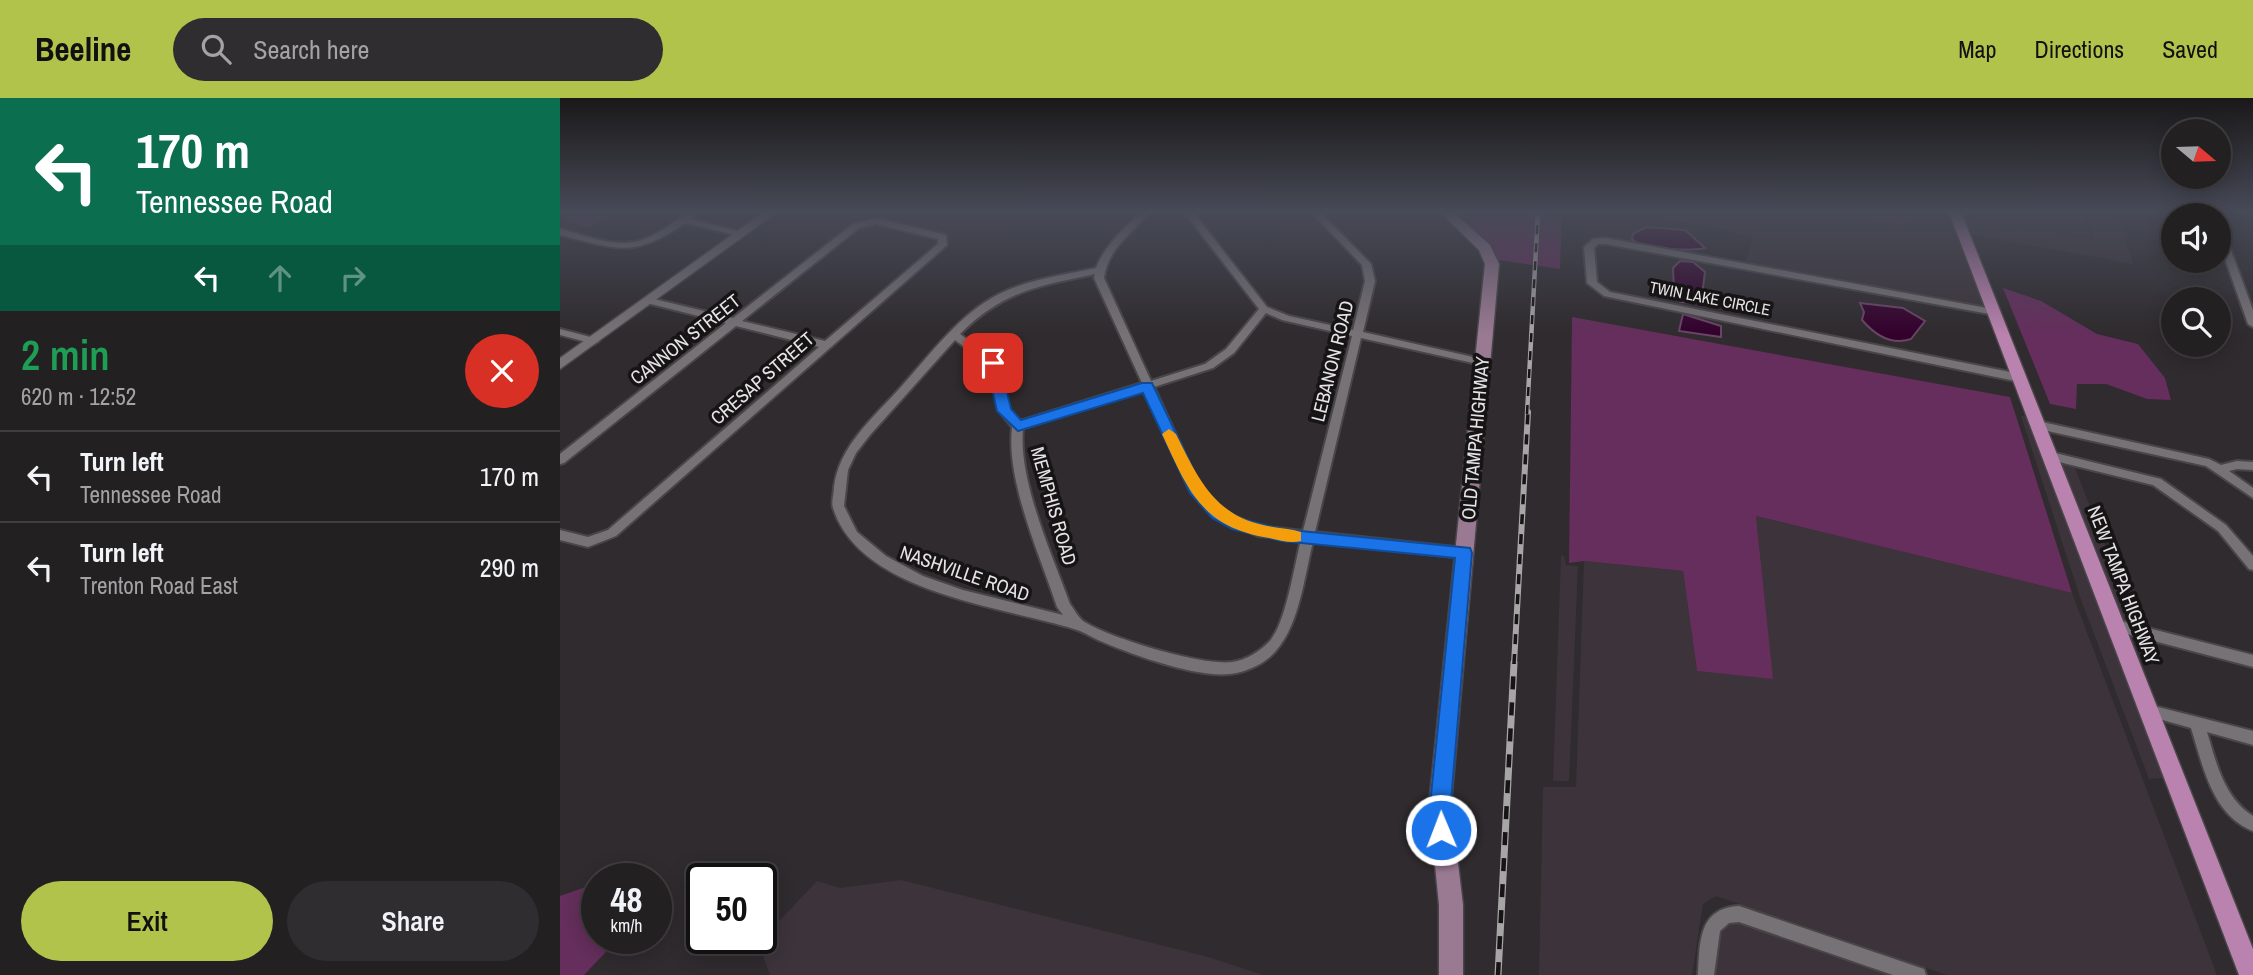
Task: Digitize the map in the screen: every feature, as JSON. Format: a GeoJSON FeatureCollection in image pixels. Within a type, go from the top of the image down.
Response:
{"type":"FeatureCollection","features":[{"type":"Feature","properties":{"kind":"main road","name":"OLD TAMPA HIGHWAY"},"geometry":{"type":"LineString","coordinates":[[1451,975],[1451,905],[1440,805],[1492,272],[1491,256],[1488,253]]}},
{"type":"Feature","properties":{"kind":"main road","name":"NEW TAMPA HIGHWAY"},"geometry":{"type":"LineString","coordinates":[[1971,253],[2251,975]]}},
{"type":"Feature","properties":{"kind":"street"},"geometry":{"type":"LineString","coordinates":[[560,365],[714,253]]}},
{"type":"Feature","properties":{"kind":"street","name":"CANNON STREET"},"geometry":{"type":"LineString","coordinates":[[560,460],[825,253]]}},
{"type":"Feature","properties":{"kind":"street","name":"CRESAP STREET"},"geometry":{"type":"LineString","coordinates":[[560,535],[582,542],[596,540],[612,533],[933,253]]}},
{"type":"Feature","properties":{"kind":"street"},"geometry":{"type":"LineString","coordinates":[[1108,253],[1099,270],[1099,278],[1115,320],[1195,489],[1205,502],[1238,524],[1307,538],[1464,553]]}},
{"type":"Feature","properties":{"kind":"street"},"geometry":{"type":"LineString","coordinates":[[1220,253],[1264,309],[1286,318],[1482,362]]}},
{"type":"Feature","properties":{"kind":"street","name":"LEBANON ROAD"},"geometry":{"type":"LineString","coordinates":[[1307,538],[1370,272],[1353,253]]}},
{"type":"Feature","properties":{"kind":"street","name":"TWIN LAKE CIRCLE"},"geometry":{"type":"LineString","coordinates":[[1589,253],[1592,283],[1607,294],[2020,378]]}},
{"type":"Feature","properties":{"kind":"street","name":"TWIN LAKE CIRCLE"},"geometry":{"type":"LineString","coordinates":[[1671,253],[1995,312]]}},
{"type":"Feature","properties":{"kind":"street"},"geometry":{"type":"LineString","coordinates":[[2231,263],[2253,324]]}},
{"type":"Feature","properties":{"kind":"street","name":"NASHVILLE ROAD"},"geometry":{"type":"LineString","coordinates":[[1099,270],[1001,296],[979,311],[852,451],[841,473],[837,495],[839,514],[859,546],[883,562],[996,605],[1077,623],[1105,637],[1217,668],[1248,663],[1274,647],[1283,635],[1307,538]]}},
{"type":"Feature","properties":{"kind":"street"},"geometry":{"type":"LineString","coordinates":[[650,301],[826,345]]}},
{"type":"Feature","properties":{"kind":"street"},"geometry":{"type":"LineString","coordinates":[[1018,426],[1196,372],[1220,359],[1264,309]]}},
{"type":"Feature","properties":{"kind":"street"},"geometry":{"type":"LineString","coordinates":[[560,332],[594,341]]}},
{"type":"Feature","properties":{"kind":"street","name":"MEMPHIS ROAD"},"geometry":{"type":"LineString","coordinates":[[956,336],[993,363],[1004,411],[1018,426],[1015,440],[1025,486],[1064,607],[1077,623]]}},
{"type":"Feature","properties":{"kind":"street"},"geometry":{"type":"LineString","coordinates":[[2038,425],[2210,463],[2253,494]]}},
{"type":"Feature","properties":{"kind":"street"},"geometry":{"type":"LineString","coordinates":[[2051,456],[2157,482],[2222,528],[2253,565]]}},
{"type":"Feature","properties":{"kind":"street"},"geometry":{"type":"LineString","coordinates":[[2219,470],[2237,465],[2253,466]]}},
{"type":"Feature","properties":{"kind":"street"},"geometry":{"type":"LineString","coordinates":[[2117,626],[2253,661]]}},
{"type":"Feature","properties":{"kind":"street"},"geometry":{"type":"LineString","coordinates":[[2150,711],[2253,738]]}},
{"type":"Feature","properties":{"kind":"street"},"geometry":{"type":"LineString","coordinates":[[2196,722],[2224,796],[2239,815],[2253,824]]}},
{"type":"Feature","properties":{"kind":"street"},"geometry":{"type":"LineString","coordinates":[[1706,975],[1712,924],[1719,916],[1728,913],[1918,975]]}},
{"type":"Feature","properties":{"kind":"shaded area"},"geometry":{"type":"Polygon","coordinates":[[[1493,253],[1561,253],[1560,269],[1498,260],[1493,253]]]}},
{"type":"Feature","properties":{"kind":"shaded area"},"geometry":{"type":"Polygon","coordinates":[[[1748,253],[1967,253],[1988,308],[1745,265],[1748,253]]]}},
{"type":"Feature","properties":{"kind":"shaded area"},"geometry":{"type":"Polygon","coordinates":[[[2072,253],[2130,253],[2133,264],[2072,253]]]}},
{"type":"Feature","properties":{"kind":"shaded area"},"geometry":{"type":"Polygon","coordinates":[[[1680,261],[1693,262],[1705,272],[1701,303],[1680,302],[1674,290],[1673,268],[1680,261]]]}},
{"type":"Feature","properties":{"kind":"shaded area"},"geometry":{"type":"Polygon","coordinates":[[[2003,288],[2041,301],[2097,334],[2138,344],[2165,378],[2171,400],[2147,399],[2106,384],[2077,384],[2076,409],[2050,404],[2003,288]]]}},
{"type":"Feature","properties":{"kind":"shaded area"},"geometry":{"type":"Polygon","coordinates":[[[1860,303],[1903,308],[1925,321],[1911,339],[1890,340],[1872,330],[1862,320],[1864,312],[1860,303]]]}},
{"type":"Feature","properties":{"kind":"shaded area"},"geometry":{"type":"Polygon","coordinates":[[[1683,314],[1721,326],[1721,337],[1679,331],[1683,314]]]}},
{"type":"Feature","properties":{"kind":"shaded area"},"geometry":{"type":"Polygon","coordinates":[[[1572,317],[2010,397],[2072,593],[1756,516],[1773,679],[1697,671],[1683,571],[1584,561],[1569,563],[1572,317]]]}},
{"type":"Feature","properties":{"kind":"shaded area"},"geometry":{"type":"Polygon","coordinates":[[[2028,415],[2147,721],[2163,778],[2149,779],[2080,597],[2021,416],[2028,415]]]}},
{"type":"Feature","properties":{"kind":"shaded area"},"geometry":{"type":"Polygon","coordinates":[[[2059,461],[2074,465],[2136,626],[2123,623],[2059,461]]]}},
{"type":"Feature","properties":{"kind":"shaded area"},"geometry":{"type":"Polygon","coordinates":[[[1756,516],[2072,593],[2217,975],[1947,975],[1716,896],[1703,904],[1692,975],[1539,975],[1543,787],[1576,787],[1584,561],[1683,571],[1697,671],[1772,678],[1756,516]]]}},
{"type":"Feature","properties":{"kind":"shaded area"},"geometry":{"type":"Polygon","coordinates":[[[1561,555],[1564,556],[1566,565],[1578,566],[1569,781],[1553,781],[1561,555]]]}},
{"type":"Feature","properties":{"kind":"shaded area"},"geometry":{"type":"Polygon","coordinates":[[[901,880],[1208,957],[1263,975],[770,975],[762,954],[777,954],[777,923],[817,881],[840,888],[901,880]]]}},
{"type":"Feature","properties":{"kind":"shaded area"},"geometry":{"type":"Polygon","coordinates":[[[581,889],[581,954],[604,954],[584,975],[560,975],[560,896],[581,889]]]}},
{"type":"Feature","properties":{"kind":"shaded area"},"geometry":{"type":"Polygon","coordinates":[[[1731,921],[1894,975],[1715,975],[1721,929],[1731,921]]]}},
{"type":"Feature","properties":{"kind":"railway"},"geometry":{"type":"LineString","coordinates":[[1527,414],[1536,253]]}},
{"type":"Feature","properties":{"kind":"railway"},"geometry":{"type":"LineString","coordinates":[[1514,664],[1528,412]]}},
{"type":"Feature","properties":{"kind":"railway"},"geometry":{"type":"LineString","coordinates":[[1498,975],[1514,663]]}},
{"type":"Feature","properties":{"kind":"slow traffic"},"geometry":{"type":"LineString","coordinates":[[1169,434],[1195,489],[1218,514],[1258,531],[1295,537]]}},
{"type":"Feature","properties":{"kind":"route"},"geometry":{"type":"LineString","coordinates":[[993,363],[1001,385],[1004,411],[1018,426],[1147,387],[1195,489],[1218,514],[1238,524],[1281,535],[1464,553],[1440,805],[1441,830]]}}]}
